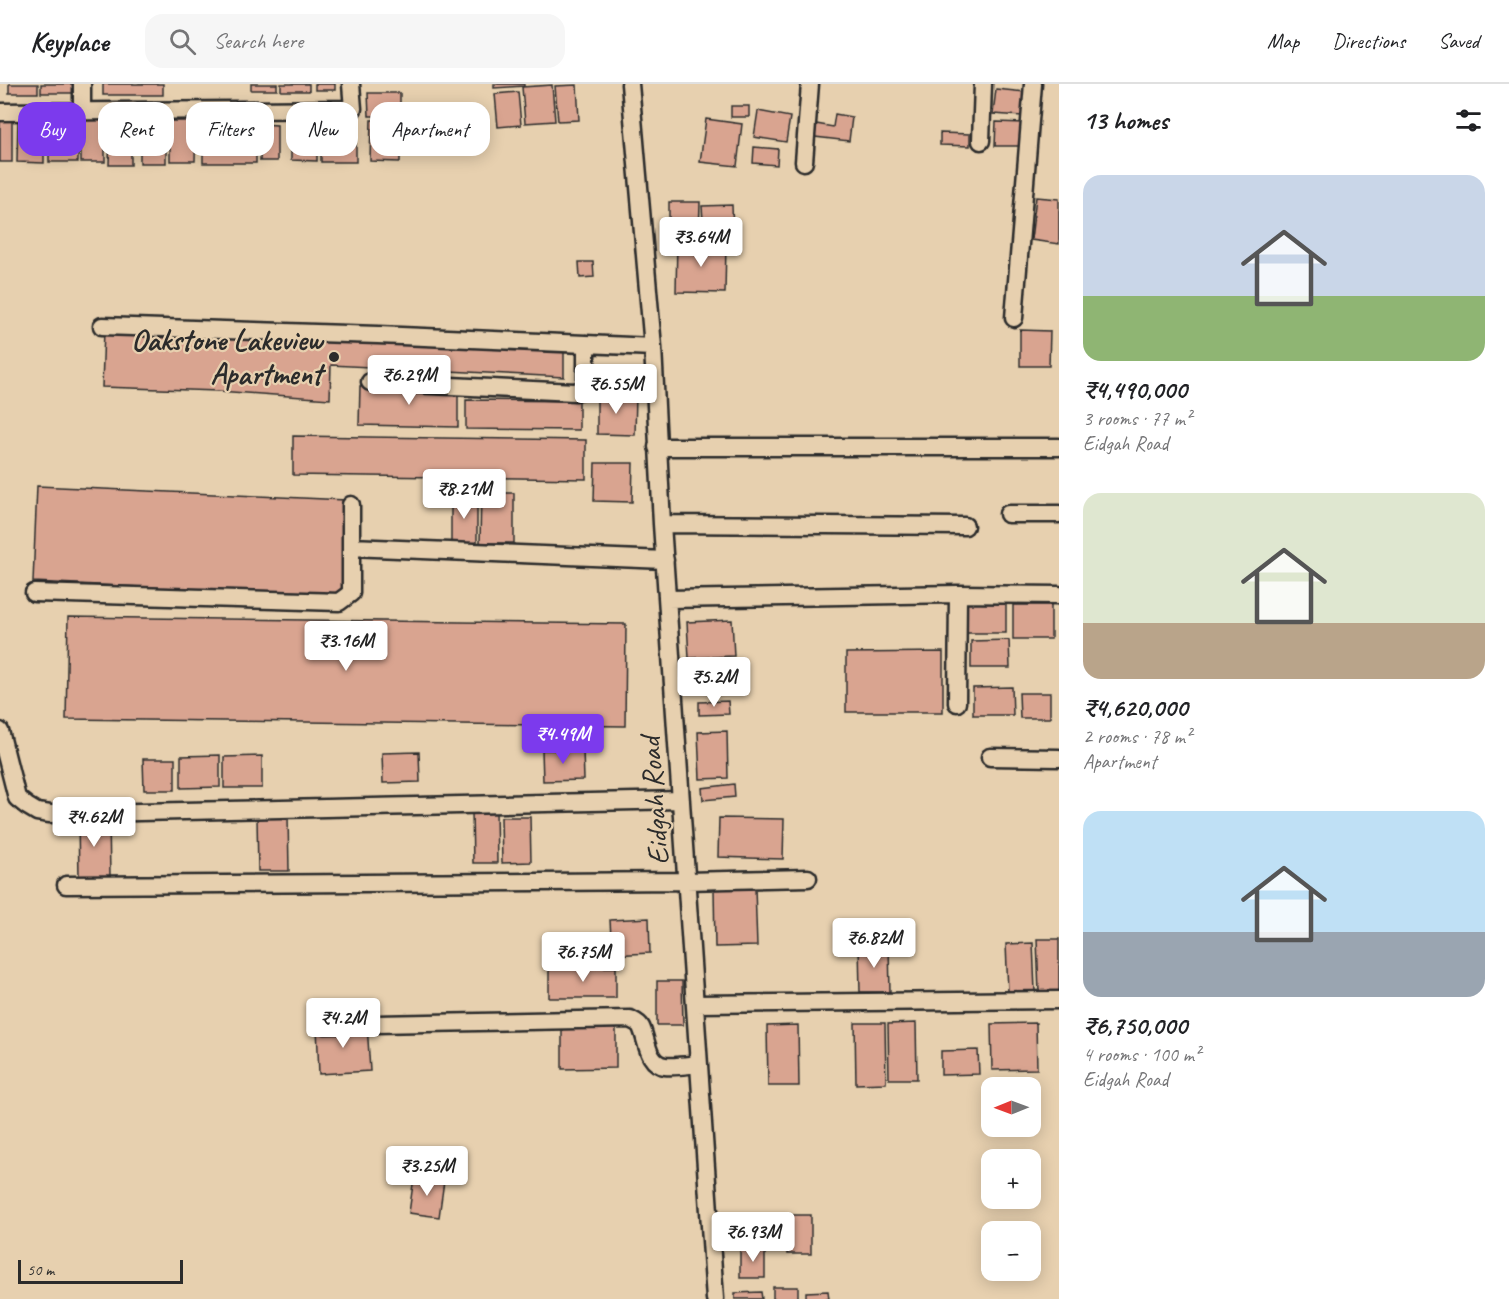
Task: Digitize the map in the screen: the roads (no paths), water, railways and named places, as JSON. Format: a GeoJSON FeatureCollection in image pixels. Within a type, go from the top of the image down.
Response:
{"type":"FeatureCollection","features":[{"type":"Feature","properties":{"kind":"street"},"geometry":{"type":"LineString","coordinates":[[82,84],[82,102]]}},
{"type":"Feature","properties":{"kind":"street"},"geometry":{"type":"LineString","coordinates":[[86,112],[353,109],[351,84]]}},
{"type":"Feature","properties":{"kind":"street","name":"Eidgah Road"},"geometry":{"type":"LineString","coordinates":[[630,84],[653,347],[664,560],[715,1299]]}},
{"type":"Feature","properties":{"kind":"street"},"geometry":{"type":"LineString","coordinates":[[804,162],[810,84]]}},
{"type":"Feature","properties":{"kind":"street"},"geometry":{"type":"LineString","coordinates":[[981,141],[983,84]]}},
{"type":"Feature","properties":{"kind":"street"},"geometry":{"type":"LineString","coordinates":[[1014,318],[1033,84]]}},
{"type":"Feature","properties":{"kind":"street"},"geometry":{"type":"LineString","coordinates":[[0,112],[18,112]]}},
{"type":"Feature","properties":{"kind":"street"},"geometry":{"type":"LineString","coordinates":[[102,326],[653,347]]}},
{"type":"Feature","properties":{"kind":"street"},"geometry":{"type":"LineString","coordinates":[[369,382],[575,392],[584,389],[586,344]]}},
{"type":"Feature","properties":{"kind":"street"},"geometry":{"type":"LineString","coordinates":[[657,447],[1059,447]]}},
{"type":"Feature","properties":{"kind":"street"},"geometry":{"type":"LineString","coordinates":[[34,593],[339,602],[351,593],[351,505]]}},
{"type":"Feature","properties":{"kind":"street"},"geometry":{"type":"LineString","coordinates":[[1008,514],[1059,514]]}},
{"type":"Feature","properties":{"kind":"street"},"geometry":{"type":"LineString","coordinates":[[662,524],[965,526]]}},
{"type":"Feature","properties":{"kind":"street"},"geometry":{"type":"LineString","coordinates":[[351,547],[664,560]]}},
{"type":"Feature","properties":{"kind":"street"},"geometry":{"type":"LineString","coordinates":[[957,703],[958,594]]}},
{"type":"Feature","properties":{"kind":"street"},"geometry":{"type":"LineString","coordinates":[[668,598],[1059,595]]}},
{"type":"Feature","properties":{"kind":"street"},"geometry":{"type":"LineString","coordinates":[[0,731],[17,798],[37,812],[50,814],[681,800]]}},
{"type":"Feature","properties":{"kind":"street"},"geometry":{"type":"LineString","coordinates":[[990,758],[1059,758]]}},
{"type":"Feature","properties":{"kind":"street"},"geometry":{"type":"LineString","coordinates":[[66,885],[686,881],[808,878]]}},
{"type":"Feature","properties":{"kind":"street"},"geometry":{"type":"LineString","coordinates":[[695,1004],[1059,1000]]}},
{"type":"Feature","properties":{"kind":"street"},"geometry":{"type":"LineString","coordinates":[[325,1025],[630,1019],[636,1021],[641,1027],[646,1046],[655,1061],[662,1066],[698,1064]]}},
{"type":"Feature","properties":{"kind":"place","name":"Oakstone Lakeview Apartment"},"geometry":{"type":"Point","coordinates":[334,357]}}]}
